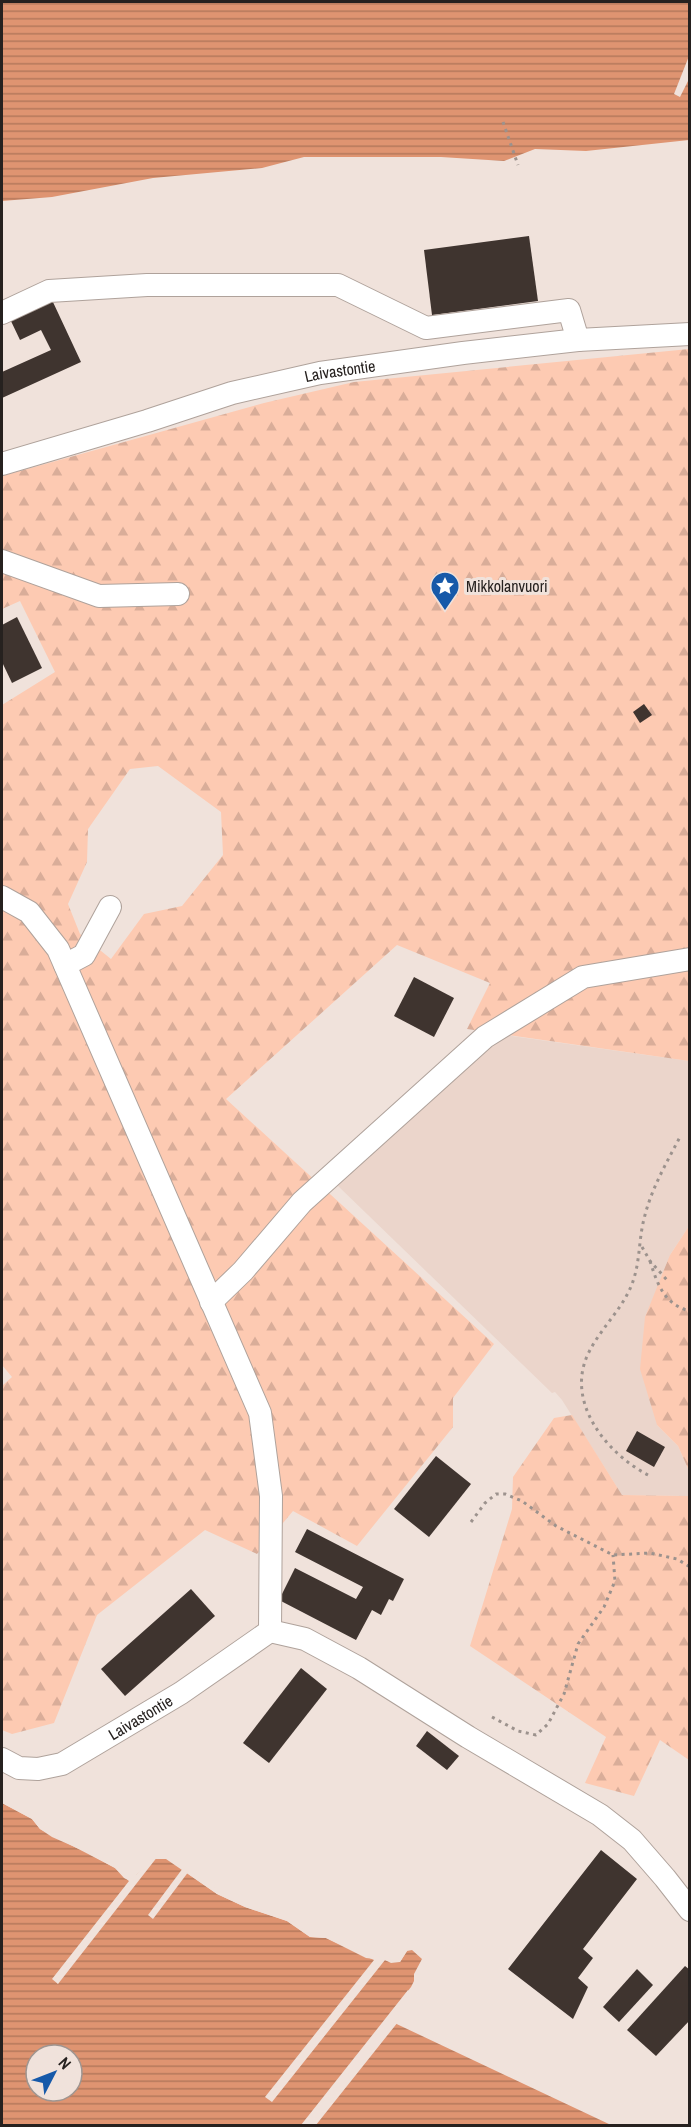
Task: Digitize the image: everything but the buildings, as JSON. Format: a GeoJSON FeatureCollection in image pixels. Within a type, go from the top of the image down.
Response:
{"type":"FeatureCollection","features":[{"type":"Feature","properties":{"kind":"street"},"geometry":{"type":"LineString","coordinates":[[2,313],[49,291],[147,285],[338,285],[426,328],[569,310],[578,340]]}},
{"type":"Feature","properties":{"kind":"street","name":"Laivastontie"},"geometry":{"type":"LineString","coordinates":[[2,464],[232,393],[320,374],[463,353],[578,340],[690,334]]}},
{"type":"Feature","properties":{"kind":"street"},"geometry":{"type":"LineString","coordinates":[[2,561],[99,596],[178,594]]}},
{"type":"Feature","properties":{"kind":"street"},"geometry":{"type":"LineString","coordinates":[[2,897],[29,912],[58,949],[260,1413],[271,1496],[270,1631],[305,1639],[359,1668],[468,1737],[600,1815],[632,1840],[690,1910]]}},
{"type":"Feature","properties":{"kind":"street"},"geometry":{"type":"LineString","coordinates":[[65,965],[84,955],[110,908]]}},
{"type":"Feature","properties":{"kind":"street"},"geometry":{"type":"LineString","coordinates":[[211,1302],[243,1271],[302,1202],[485,1037],[583,977],[690,959]]}},
{"type":"Feature","properties":{"kind":"street","name":"Laivastontie"},"geometry":{"type":"LineString","coordinates":[[2,1759],[19,1768],[38,1769],[62,1764],[181,1693],[270,1631]]}},
{"type":"Feature","properties":{"kind":"path"},"geometry":{"type":"LineString","coordinates":[[503,122],[518,165]]}},
{"type":"Feature","properties":{"kind":"path"},"geometry":{"type":"LineString","coordinates":[[648,1475],[621,1457],[603,1439],[582,1399],[582,1378],[588,1354],[619,1308],[634,1279],[644,1220],[651,1195],[681,1135]]}},
{"type":"Feature","properties":{"kind":"path"},"geometry":{"type":"LineString","coordinates":[[641,1242],[642,1249],[650,1261],[667,1280]]}},
{"type":"Feature","properties":{"kind":"path"},"geometry":{"type":"LineString","coordinates":[[650,1261],[662,1293],[672,1303],[690,1311]]}},
{"type":"Feature","properties":{"kind":"path"},"geometry":{"type":"LineString","coordinates":[[471,1522],[485,1503],[496,1494],[505,1494],[522,1501],[556,1526],[613,1555],[650,1553],[677,1559],[690,1566]]}},
{"type":"Feature","properties":{"kind":"path"},"geometry":{"type":"LineString","coordinates":[[492,1717],[518,1731],[537,1735],[548,1724],[564,1694],[578,1644],[604,1607],[615,1581],[613,1555]]}},
{"type":"Feature","properties":{"kind":"shaded area"},"geometry":{"type":"Polygon","coordinates":[[[2,2],[689,2],[689,140],[586,151],[535,149],[504,161],[441,157],[304,157],[262,168],[153,178],[52,197],[2,201],[2,2]]]}},
{"type":"Feature","properties":{"kind":"shaded area"},"geometry":{"type":"Polygon","coordinates":[[[498,1034],[689,1061],[689,1226],[670,1255],[657,1425],[678,1446],[689,1471],[689,1496],[622,1495],[555,1392],[552,1393],[337,1185],[498,1034]]]}},
{"type":"Feature","properties":{"kind":"shaded area"},"geometry":{"type":"Polygon","coordinates":[[[2,1803],[32,1819],[40,1829],[115,1868],[130,1881],[153,1859],[166,1859],[217,1894],[245,1907],[287,1921],[310,1937],[326,1938],[366,1958],[400,1962],[407,1951],[412,1950],[422,1959],[414,1974],[414,1981],[386,2019],[611,2125],[2,2125],[2,1803]]]}},
{"type":"Feature","properties":{"kind":"green space"},"geometry":{"type":"Polygon","coordinates":[[[689,349],[689,1061],[467,1029],[490,983],[397,945],[226,1099],[494,1344],[453,1398],[453,1427],[357,1546],[293,1511],[257,1554],[205,1530],[97,1615],[54,1723],[12,1734],[2,1730],[2,1386],[12,1377],[2,1365],[2,705],[55,672],[20,601],[2,609],[2,476],[264,403],[354,382],[689,349]],[[158,766],[130,769],[88,829],[87,862],[68,904],[80,934],[111,959],[144,914],[182,906],[223,855],[221,812],[158,766]]]}},
{"type":"Feature","properties":{"kind":"green space"},"geometry":{"type":"Polygon","coordinates":[[[689,1226],[689,1471],[678,1446],[657,1425],[640,1369],[645,1317],[670,1255],[689,1226]]]}},
{"type":"Feature","properties":{"kind":"green space"},"geometry":{"type":"Polygon","coordinates":[[[572,1415],[622,1495],[689,1496],[689,1760],[660,1740],[634,1796],[585,1783],[606,1737],[470,1646],[512,1509],[513,1477],[554,1418],[572,1415]]]}},
{"type":"Feature","properties":{"kind":"pier"},"geometry":{"type":"Polygon","coordinates":[[[689,56],[689,79],[680,97],[674,94],[689,56]]]}},
{"type":"Feature","properties":{"kind":"pier"},"geometry":{"type":"Polygon","coordinates":[[[2,1800],[34,1817],[53,1835],[87,1849],[116,1866],[130,1878],[137,1874],[151,1856],[158,1856],[58,1984],[52,1979],[129,1881],[115,1868],[52,1837],[40,1829],[32,1819],[2,1803],[2,1800]]]}},
{"type":"Feature","properties":{"kind":"pier"},"geometry":{"type":"Polygon","coordinates":[[[183,1868],[189,1871],[153,1919],[148,1915],[183,1868]]]}},
{"type":"Feature","properties":{"kind":"pier"},"geometry":{"type":"Polygon","coordinates":[[[190,1871],[219,1891],[246,1904],[288,1918],[311,1934],[327,1936],[367,1955],[383,1956],[392,1960],[398,1959],[404,1950],[407,1951],[400,1962],[391,1963],[385,1960],[272,2102],[265,2097],[374,1960],[326,1938],[310,1937],[287,1921],[245,1907],[217,1894],[190,1875],[190,1871]]]}},
{"type":"Feature","properties":{"kind":"pier"},"geometry":{"type":"Polygon","coordinates":[[[408,1990],[410,1992],[390,2018],[398,2022],[316,2125],[301,2125],[408,1990]]]}},
{"type":"Feature","properties":{"kind":"place","name":"Mikkolanvuori"},"geometry":{"type":"Point","coordinates":[445,612]}}]}
